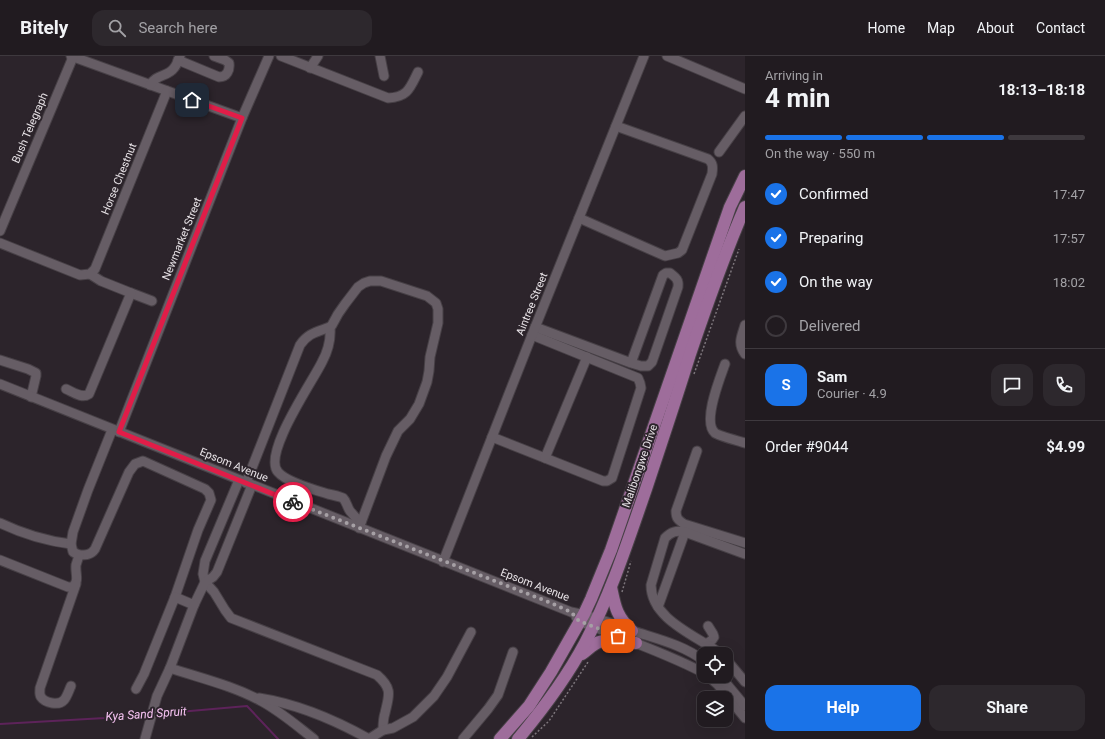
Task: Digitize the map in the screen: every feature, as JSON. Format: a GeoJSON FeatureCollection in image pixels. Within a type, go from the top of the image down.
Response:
{"type":"FeatureCollection","features":[{"type":"Feature","properties":{"kind":"main road","name":"Malibongwe Drive"},"geometry":{"type":"LineString","coordinates":[[518,739],[540,712],[576,658],[595,623],[623,556],[706,307],[725,239],[732,202],[745,176]]}},
{"type":"Feature","properties":{"kind":"main road","name":"Malibongwe Drive"},"geometry":{"type":"LineString","coordinates":[[500,739],[528,706],[551,672],[591,599],[611,550],[725,239],[745,207]]}},
{"type":"Feature","properties":{"kind":"main road"},"geometry":{"type":"LineString","coordinates":[[610,587],[617,611],[625,624],[632,630]]}},
{"type":"Feature","properties":{"kind":"main road"},"geometry":{"type":"LineString","coordinates":[[576,658],[601,641],[609,640],[636,643]]}},
{"type":"Feature","properties":{"kind":"street"},"geometry":{"type":"LineString","coordinates":[[72,56],[242,118]]}},
{"type":"Feature","properties":{"kind":"street","name":"Bush Telegraph"},"geometry":{"type":"LineString","coordinates":[[0,231],[72,56]]}},
{"type":"Feature","properties":{"kind":"street"},"geometry":{"type":"LineString","coordinates":[[150,85],[152,80],[172,71],[175,68],[179,58],[219,77],[225,76],[230,68],[229,63],[214,56]]}},
{"type":"Feature","properties":{"kind":"street","name":"Newmarket Street"},"geometry":{"type":"LineString","coordinates":[[72,544],[72,532],[88,490],[115,431],[242,118],[269,56]]}},
{"type":"Feature","properties":{"kind":"street"},"geometry":{"type":"LineString","coordinates":[[281,56],[388,98],[396,98],[409,90],[418,72]]}},
{"type":"Feature","properties":{"kind":"street"},"geometry":{"type":"LineString","coordinates":[[310,68],[318,56]]}},
{"type":"Feature","properties":{"kind":"street"},"geometry":{"type":"LineString","coordinates":[[380,56],[384,76]]}},
{"type":"Feature","properties":{"kind":"street","name":"Aintree Street"},"geometry":{"type":"LineString","coordinates":[[443,562],[644,56]]}},
{"type":"Feature","properties":{"kind":"street"},"geometry":{"type":"LineString","coordinates":[[667,56],[745,89]]}},
{"type":"Feature","properties":{"kind":"street","name":"Horse Chestnut"},"geometry":{"type":"LineString","coordinates":[[90,274],[95,269],[167,91]]}},
{"type":"Feature","properties":{"kind":"street"},"geometry":{"type":"LineString","coordinates":[[719,152],[745,116]]}},
{"type":"Feature","properties":{"kind":"street"},"geometry":{"type":"LineString","coordinates":[[579,218],[665,256],[678,253],[682,250],[712,174],[712,162],[708,159],[616,126]]}},
{"type":"Feature","properties":{"kind":"street"},"geometry":{"type":"LineString","coordinates":[[0,243],[80,276],[90,274],[101,281],[152,301]]}},
{"type":"Feature","properties":{"kind":"street"},"geometry":{"type":"LineString","coordinates":[[534,331],[631,363],[645,367],[648,366],[652,362],[678,286],[676,278],[670,273],[663,275],[631,363]]}},
{"type":"Feature","properties":{"kind":"street"},"geometry":{"type":"LineString","coordinates":[[145,739],[157,696],[170,668],[194,605],[205,582],[213,577],[217,572],[245,483],[300,345],[304,338],[308,335],[332,325],[338,314],[358,287],[370,281],[381,281],[427,296],[436,303],[438,309],[438,323],[430,357],[427,382],[419,404],[410,418],[398,431],[389,450],[360,525]]}},
{"type":"Feature","properties":{"kind":"street"},"geometry":{"type":"LineString","coordinates":[[66,389],[83,396],[88,396],[132,293]]}},
{"type":"Feature","properties":{"kind":"street"},"geometry":{"type":"LineString","coordinates":[[745,325],[740,342],[741,348],[745,354]]}},
{"type":"Feature","properties":{"kind":"street"},"geometry":{"type":"LineString","coordinates":[[330,327],[330,342],[322,361],[291,416],[274,463],[277,471],[289,480],[344,499],[360,525]]}},
{"type":"Feature","properties":{"kind":"street"},"geometry":{"type":"LineString","coordinates":[[492,438],[603,481],[612,478],[640,388],[638,378],[587,357],[534,331]]}},
{"type":"Feature","properties":{"kind":"street"},"geometry":{"type":"LineString","coordinates":[[545,458],[587,357]]}},
{"type":"Feature","properties":{"kind":"street"},"geometry":{"type":"LineString","coordinates":[[0,360],[36,373],[31,397]]}},
{"type":"Feature","properties":{"kind":"street"},"geometry":{"type":"LineString","coordinates":[[725,364],[711,408],[711,427],[715,434],[745,443]]}},
{"type":"Feature","properties":{"kind":"street","name":"Epsom Avenue"},"geometry":{"type":"LineString","coordinates":[[0,384],[245,483],[360,525],[443,562],[571,612],[581,618],[697,669]]}},
{"type":"Feature","properties":{"kind":"street"},"geometry":{"type":"LineString","coordinates":[[697,451],[676,511],[678,520],[684,524],[745,543]]}},
{"type":"Feature","properties":{"kind":"street"},"geometry":{"type":"LineString","coordinates":[[0,523],[42,539],[72,544],[73,552],[79,555],[89,554],[95,549],[129,472],[135,464],[143,461],[205,489],[209,493],[211,500],[198,530],[175,597],[144,674],[136,689]]}},
{"type":"Feature","properties":{"kind":"street"},"geometry":{"type":"LineString","coordinates":[[245,483],[205,561],[203,574],[205,582],[214,592],[231,618],[377,675],[386,684],[389,697],[384,716],[383,730]]}},
{"type":"Feature","properties":{"kind":"street"},"geometry":{"type":"LineString","coordinates":[[710,647],[661,612],[651,593],[651,585],[665,538],[670,533],[678,531],[685,532],[745,554]]}},
{"type":"Feature","properties":{"kind":"street"},"geometry":{"type":"LineString","coordinates":[[658,607],[685,532]]}},
{"type":"Feature","properties":{"kind":"street"},"geometry":{"type":"LineString","coordinates":[[71,686],[64,700],[60,703],[52,703],[41,698],[40,688],[76,584],[76,566],[79,555]]}},
{"type":"Feature","properties":{"kind":"street"},"geometry":{"type":"LineString","coordinates":[[0,560],[68,587],[72,587],[76,584]]}},
{"type":"Feature","properties":{"kind":"street"},"geometry":{"type":"LineString","coordinates":[[175,597],[194,605]]}},
{"type":"Feature","properties":{"kind":"street","name":"Epsom Avenue"},"geometry":{"type":"LineString","coordinates":[[595,623],[632,630],[682,648],[697,657]]}},
{"type":"Feature","properties":{"kind":"street"},"geometry":{"type":"LineString","coordinates":[[706,644],[714,637],[708,626]]}},
{"type":"Feature","properties":{"kind":"street"},"geometry":{"type":"LineString","coordinates":[[252,697],[280,702],[320,716],[345,726],[369,739],[383,730],[393,728],[413,717],[434,696],[447,678],[471,632]]}},
{"type":"Feature","properties":{"kind":"street"},"geometry":{"type":"LineString","coordinates":[[463,739],[481,719],[498,695],[513,652]]}},
{"type":"Feature","properties":{"kind":"street"},"geometry":{"type":"LineString","coordinates":[[733,667],[745,682]]}},
{"type":"Feature","properties":{"kind":"street"},"geometry":{"type":"LineString","coordinates":[[170,668],[239,691],[261,701],[314,739]]}},
{"type":"Feature","properties":{"kind":"street"},"geometry":{"type":"LineString","coordinates":[[716,683],[745,718]]}},
{"type":"Feature","properties":{"kind":"street"},"geometry":{"type":"LineString","coordinates":[[726,683],[745,706]]}},
{"type":"Feature","properties":{"kind":"path"},"geometry":{"type":"LineString","coordinates":[[531,739],[549,721],[591,657]]}},
{"type":"Feature","properties":{"kind":"waterway","name":"Kya Sand Spruit"},"geometry":{"type":"LineString","coordinates":[[156,714],[247,706],[278,739]]}},
{"type":"Feature","properties":{"kind":"waterway","name":"Kya Sand Spruit"},"geometry":{"type":"LineString","coordinates":[[0,724],[149,714]]}},
{"type":"Feature","properties":{"kind":"way so far"},"geometry":{"type":"LineString","coordinates":[[293,502],[551,603],[571,612],[579,621],[618,636]]}},
{"type":"Feature","properties":{"kind":"route"},"geometry":{"type":"LineString","coordinates":[[192,100],[242,118],[119,432],[293,502]]}}]}
